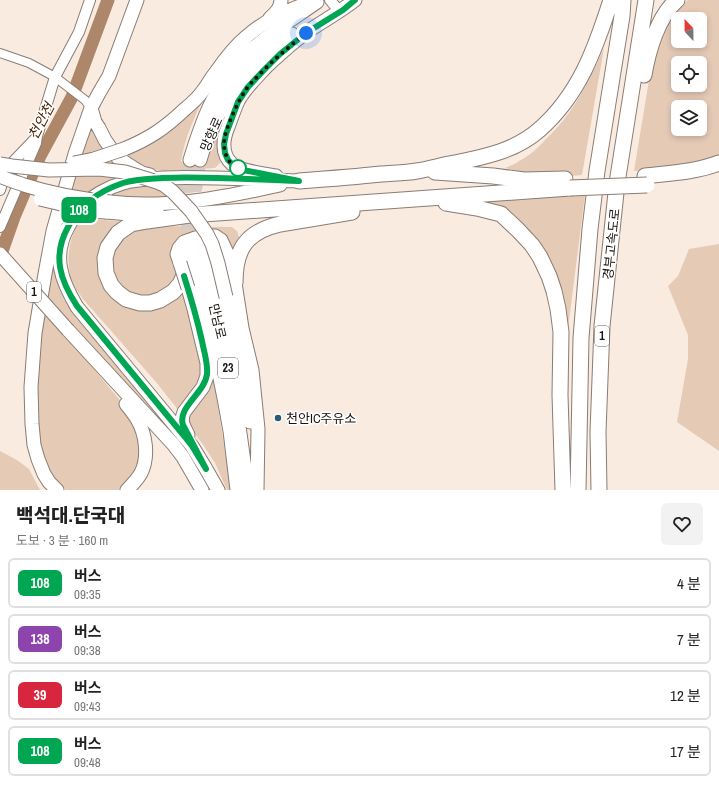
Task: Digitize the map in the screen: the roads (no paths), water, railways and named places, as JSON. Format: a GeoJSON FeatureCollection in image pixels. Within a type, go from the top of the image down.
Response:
{"type":"FeatureCollection","features":[{"type":"Feature","properties":{"kind":"highway"},"geometry":{"type":"LineString","coordinates":[[299,181],[416,171],[500,152],[520,143],[538,131],[554,115],[579,82],[596,44],[611,0]]}},
{"type":"Feature","properties":{"kind":"highway","name":"경부고속도로"},"geometry":{"type":"LineString","coordinates":[[578,490],[582,338],[590,229],[597,171],[621,24],[623,0]]}},
{"type":"Feature","properties":{"kind":"highway","name":"경부고속도로"},"geometry":{"type":"LineString","coordinates":[[600,490],[598,432],[602,326],[617,184],[646,0]]}},
{"type":"Feature","properties":{"kind":"highway"},"geometry":{"type":"LineString","coordinates":[[602,326],[623,216],[647,58],[663,19],[677,0]]}},
{"type":"Feature","properties":{"kind":"highway"},"geometry":{"type":"LineString","coordinates":[[646,181],[704,168],[719,163]]}},
{"type":"Feature","properties":{"kind":"highway"},"geometry":{"type":"LineString","coordinates":[[416,171],[571,183]]}},
{"type":"Feature","properties":{"kind":"highway"},"geometry":{"type":"LineString","coordinates":[[195,247],[180,284],[173,292],[160,300],[150,303],[140,303],[126,299],[117,292],[111,284],[106,272],[105,258],[108,247],[118,233],[131,224],[146,221],[190,214],[426,199],[571,183],[646,181],[676,183],[719,172]]}},
{"type":"Feature","properties":{"kind":"highway"},"geometry":{"type":"LineString","coordinates":[[235,284],[235,271],[241,251],[251,236],[259,230],[269,226],[426,199],[501,214],[532,245],[546,268],[554,291],[561,332],[561,402],[564,490]]}},
{"type":"Feature","properties":{"kind":"main road"},"geometry":{"type":"LineString","coordinates":[[57,490],[44,474],[38,459],[34,445],[32,424],[31,387],[35,341],[45,274],[53,231],[75,154],[87,104],[99,93],[109,76],[137,0]]}},
{"type":"Feature","properties":{"kind":"main road"},"geometry":{"type":"LineString","coordinates":[[0,159],[44,164],[80,162],[124,149],[153,135],[180,114],[202,93],[217,70],[233,50],[278,10],[281,0]]}},
{"type":"Feature","properties":{"kind":"main road"},"geometry":{"type":"LineString","coordinates":[[260,26],[299,3],[316,0]]}},
{"type":"Feature","properties":{"kind":"main road","name":"망향로"},"geometry":{"type":"LineString","coordinates":[[320,0],[272,32],[243,56],[223,81],[210,104],[201,125],[195,160],[205,144],[227,99],[246,72],[268,51],[337,2]]}},
{"type":"Feature","properties":{"kind":"main road"},"geometry":{"type":"LineString","coordinates":[[299,181],[243,170],[233,165],[228,160],[225,153],[224,144],[226,134],[238,102],[248,87],[264,70],[280,54],[306,33],[343,10],[355,0]]}},
{"type":"Feature","properties":{"kind":"main road"},"geometry":{"type":"LineString","coordinates":[[99,93],[99,128]]}},
{"type":"Feature","properties":{"kind":"main road"},"geometry":{"type":"LineString","coordinates":[[87,104],[104,140],[118,158],[142,173],[169,178]]}},
{"type":"Feature","properties":{"kind":"main road"},"geometry":{"type":"LineString","coordinates":[[0,164],[49,170],[103,169],[125,172],[164,185],[173,192],[191,211],[212,244],[226,297],[250,422],[253,489]]}},
{"type":"Feature","properties":{"kind":"main road"},"geometry":{"type":"LineString","coordinates":[[0,176],[33,188],[142,215],[190,214]]}},
{"type":"Feature","properties":{"kind":"main road"},"geometry":{"type":"LineString","coordinates":[[218,490],[192,446],[77,306],[69,293],[62,276],[59,255],[60,245],[74,217],[84,205],[105,190],[124,182],[143,179],[188,177],[299,181]]}},
{"type":"Feature","properties":{"kind":"main road"},"geometry":{"type":"LineString","coordinates":[[0,186],[40,199],[90,211],[108,207],[148,205],[221,197],[299,181]]}},
{"type":"Feature","properties":{"kind":"main road"},"geometry":{"type":"LineString","coordinates":[[206,469],[183,425],[182,420],[184,412],[203,387],[207,376],[207,363],[194,309],[177,254],[184,242],[195,238],[216,236],[224,244],[228,255],[235,284],[242,328],[252,370],[258,429],[253,489]]}},
{"type":"Feature","properties":{"kind":"main road","name":"만남로"},"geometry":{"type":"LineString","coordinates":[[195,247],[219,323],[237,412],[245,469],[253,489]]}},
{"type":"Feature","properties":{"kind":"main road","name":"만남로"},"geometry":{"type":"LineString","coordinates":[[195,247],[198,288],[224,398],[230,431],[237,490]]}},
{"type":"Feature","properties":{"kind":"main road","name":"1"},"geometry":{"type":"LineString","coordinates":[[0,254],[173,444],[202,490]]}},
{"type":"Feature","properties":{"kind":"main road"},"geometry":{"type":"LineString","coordinates":[[68,330],[133,413],[141,426],[145,448],[144,465],[140,475],[127,490]]}},
{"type":"Feature","properties":{"kind":"street"},"geometry":{"type":"LineString","coordinates":[[0,227],[36,143],[37,136],[58,79],[79,32],[90,0]]}},
{"type":"Feature","properties":{"kind":"street"},"geometry":{"type":"LineString","coordinates":[[279,28],[296,12],[299,3]]}},
{"type":"Feature","properties":{"kind":"street"},"geometry":{"type":"LineString","coordinates":[[0,53],[29,63],[58,79],[87,104]]}},
{"type":"Feature","properties":{"kind":"street"},"geometry":{"type":"LineString","coordinates":[[0,190],[5,174],[12,163],[37,136]]}},
{"type":"Feature","properties":{"kind":"waterway","name":"천안천"},"geometry":{"type":"LineString","coordinates":[[0,257],[14,217],[40,156],[72,97],[108,0]]}},
{"type":"Feature","properties":{"kind":"tunnel"},"geometry":{"type":"LineString","coordinates":[[190,160],[185,199],[190,248]]}},
{"type":"Feature","properties":{"kind":"tunnel"},"geometry":{"type":"LineString","coordinates":[[196,211],[195,190],[200,160]]}},
{"type":"Feature","properties":{"kind":"place","name":"천안IC주유소"},"geometry":{"type":"Point","coordinates":[278,418]}}]}
